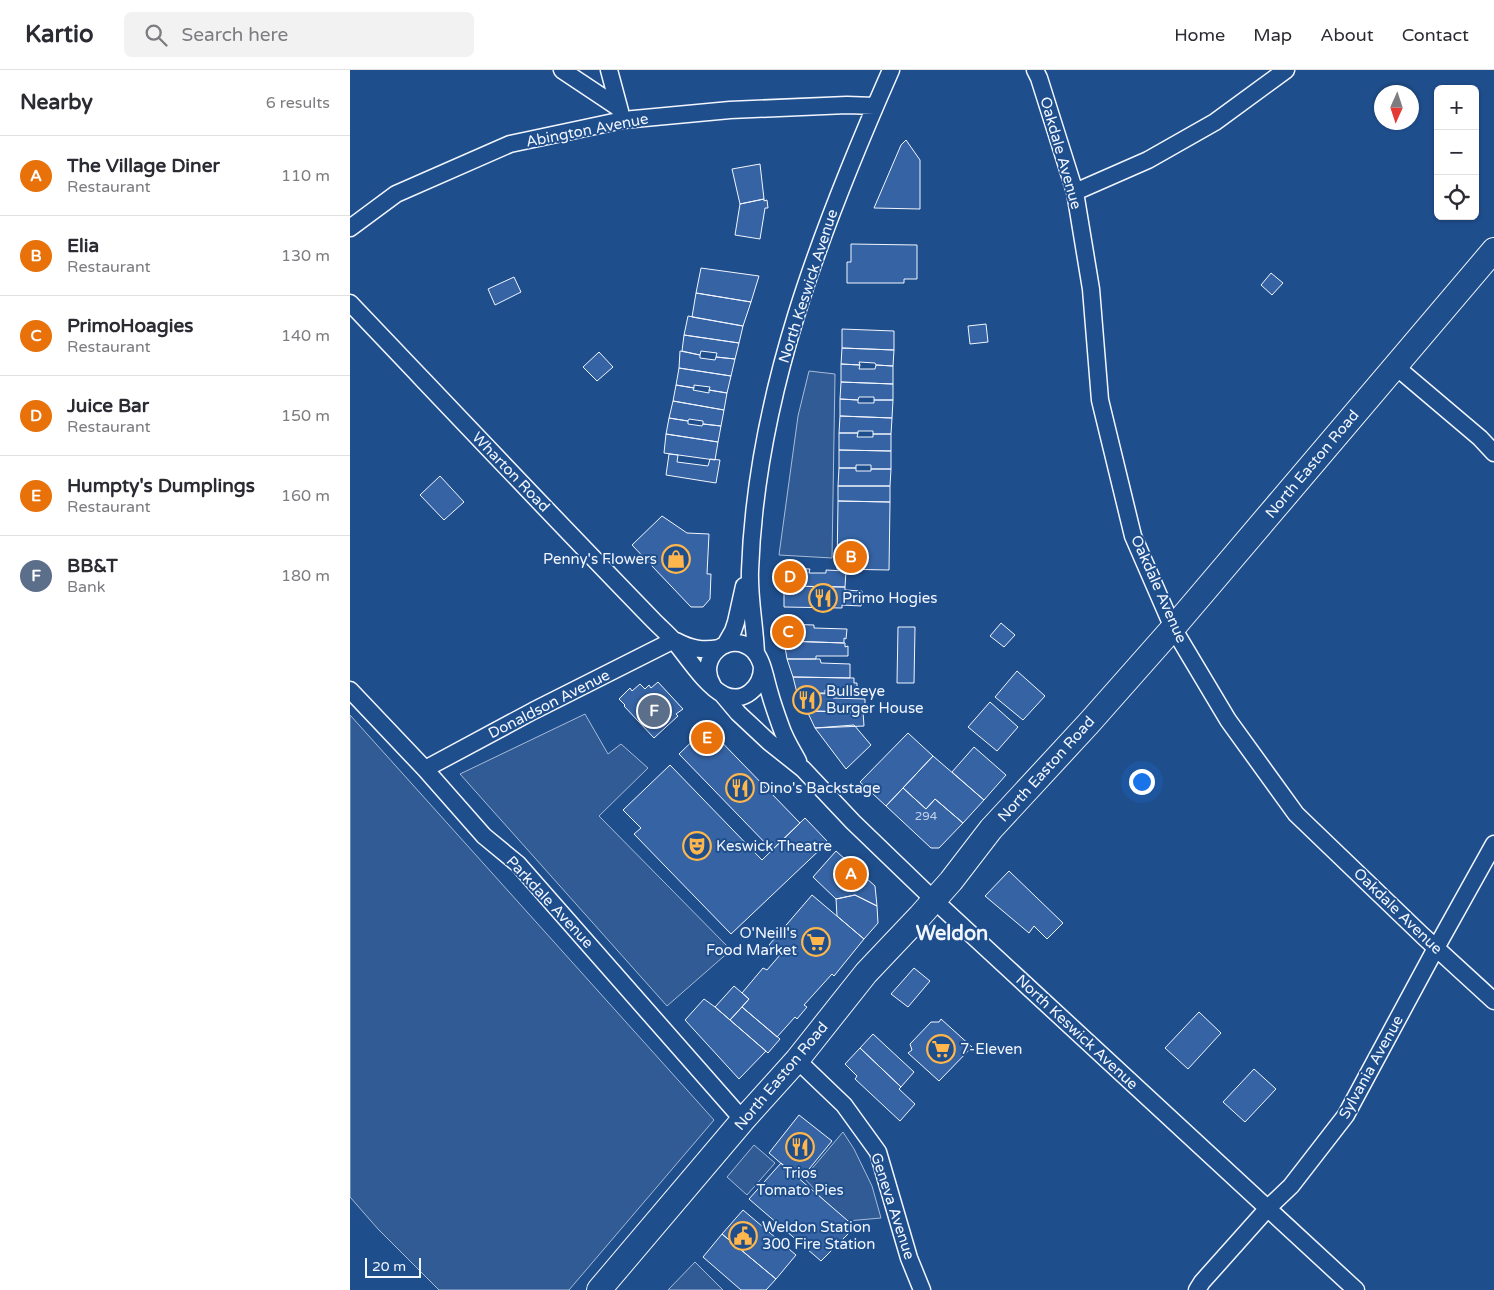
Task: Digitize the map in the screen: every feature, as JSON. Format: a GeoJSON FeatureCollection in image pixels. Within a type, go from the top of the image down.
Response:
{"type":"FeatureCollection","features":[{"type":"Feature","properties":{"kind":"main road","name":"North Easton Road"},"geometry":{"type":"LineString","coordinates":[[599,1290],[743,1120],[797,1060],[866,973],[934,900],[992,829],[1173,628],[1494,250]]}},
{"type":"Feature","properties":{"kind":"street"},"geometry":{"type":"LineString","coordinates":[[562,70],[621,114]]}},
{"type":"Feature","properties":{"kind":"street"},"geometry":{"type":"LineString","coordinates":[[609,70],[621,114]]}},
{"type":"Feature","properties":{"kind":"street","name":"North Keswick Avenue"},"geometry":{"type":"LineString","coordinates":[[803,769],[781,728],[760,661],[751,601],[750,572],[754,505],[767,429],[799,303],[833,207],[890,70]]}},
{"type":"Feature","properties":{"kind":"street","name":"Oakdale Avenue"},"geometry":{"type":"LineString","coordinates":[[1035,70],[1075,192],[1091,289],[1100,400],[1134,536],[1173,628],[1228,720],[1296,814],[1494,1001]]}},
{"type":"Feature","properties":{"kind":"street"},"geometry":{"type":"LineString","coordinates":[[1075,192],[1148,160],[1215,122],[1286,70]]}},
{"type":"Feature","properties":{"kind":"street","name":"Abington Avenue"},"geometry":{"type":"LineString","coordinates":[[350,228],[396,194],[510,144],[621,114],[847,105],[874,106]]}},
{"type":"Feature","properties":{"kind":"street","name":"Wharton Road"},"geometry":{"type":"LineString","coordinates":[[350,303],[585,550],[674,640],[694,666],[718,691]]}},
{"type":"Feature","properties":{"kind":"street"},"geometry":{"type":"LineString","coordinates":[[1395,366],[1480,438],[1494,453]]}},
{"type":"Feature","properties":{"kind":"street","name":"North Keswick Avenue"},"geometry":{"type":"LineString","coordinates":[[752,540],[740,611],[733,631],[722,647],[713,655],[708,667],[709,677],[718,691],[738,714],[803,769],[934,900],[1356,1290]]}},
{"type":"Feature","properties":{"kind":"street","name":"Wharton Road"},"geometry":{"type":"LineString","coordinates":[[674,640],[687,647],[696,649],[722,647],[733,643],[741,644],[749,647],[760,661]]}},
{"type":"Feature","properties":{"kind":"street","name":"Donaldson Avenue"},"geometry":{"type":"LineString","coordinates":[[425,769],[533,711],[674,640]]}},
{"type":"Feature","properties":{"kind":"street"},"geometry":{"type":"LineString","coordinates":[[718,691],[735,697],[747,694],[758,685],[761,677],[760,661]]}},
{"type":"Feature","properties":{"kind":"street","name":"Parkdale Avenue"},"geometry":{"type":"LineString","coordinates":[[350,690],[425,769],[484,836],[518,864],[743,1120]]}},
{"type":"Feature","properties":{"kind":"street","name":"Sylvania Avenue"},"geometry":{"type":"LineString","coordinates":[[1197,1290],[1268,1208],[1291,1186],[1346,1115],[1494,844]]}},
{"type":"Feature","properties":{"kind":"street","name":"Geneva Avenue"},"geometry":{"type":"LineString","coordinates":[[797,1060],[844,1106],[878,1152],[909,1258],[922,1290]]}},
{"type":"Feature","properties":{"kind":"shaded area"},"geometry":{"type":"Polygon","coordinates":[[[809,371],[835,374],[832,558],[779,555],[798,416],[809,371]]]}},
{"type":"Feature","properties":{"kind":"shaded area"},"geometry":{"type":"Polygon","coordinates":[[[585,714],[608,754],[621,744],[648,768],[599,816],[731,950],[667,1006],[460,774],[585,714]]]}},
{"type":"Feature","properties":{"kind":"shaded area"},"geometry":{"type":"Polygon","coordinates":[[[350,715],[714,1120],[569,1290],[439,1290],[378,1229],[350,1197],[350,715]]]}},
{"type":"Feature","properties":{"kind":"shaded area"},"geometry":{"type":"Polygon","coordinates":[[[843,1132],[854,1149],[872,1186],[881,1218],[847,1221],[816,1193],[804,1178],[843,1132]]]}},
{"type":"Feature","properties":{"kind":"shaded area"},"geometry":{"type":"Polygon","coordinates":[[[754,1145],[775,1163],[747,1195],[727,1177],[754,1145]]]}},
{"type":"Feature","properties":{"kind":"shaded area"},"geometry":{"type":"Polygon","coordinates":[[[695,1262],[723,1290],[668,1290],[695,1262]]]}},
{"type":"Feature","properties":{"kind":"building"},"geometry":{"type":"Polygon","coordinates":[[[906,140],[920,160],[920,209],[874,208],[901,145],[906,140]]]}},
{"type":"Feature","properties":{"kind":"building"},"geometry":{"type":"Polygon","coordinates":[[[760,164],[764,199],[740,204],[732,169],[760,164]]]}},
{"type":"Feature","properties":{"kind":"building"},"geometry":{"type":"Polygon","coordinates":[[[764,199],[764,201],[767,200],[768,208],[765,208],[760,239],[735,235],[740,204],[764,199]]]}},
{"type":"Feature","properties":{"kind":"building"},"geometry":{"type":"Polygon","coordinates":[[[851,244],[917,245],[917,279],[904,279],[904,283],[847,283],[847,262],[851,262],[851,244]]]}},
{"type":"Feature","properties":{"kind":"building"},"geometry":{"type":"Polygon","coordinates":[[[701,268],[759,276],[751,302],[696,293],[701,268]]]}},
{"type":"Feature","properties":{"kind":"building"},"geometry":{"type":"Polygon","coordinates":[[[1271,273],[1283,283],[1272,295],[1261,285],[1271,273]]]}},
{"type":"Feature","properties":{"kind":"building"},"geometry":{"type":"Polygon","coordinates":[[[514,277],[521,292],[495,305],[488,289],[514,277]]]}},
{"type":"Feature","properties":{"kind":"building"},"geometry":{"type":"Polygon","coordinates":[[[696,293],[751,302],[743,326],[692,317],[696,293]]]}},
{"type":"Feature","properties":{"kind":"building"},"geometry":{"type":"Polygon","coordinates":[[[688,316],[743,326],[739,343],[684,335],[688,316]]]}},
{"type":"Feature","properties":{"kind":"building"},"geometry":{"type":"Polygon","coordinates":[[[986,324],[988,342],[970,344],[968,326],[986,324]]]}},
{"type":"Feature","properties":{"kind":"building"},"geometry":{"type":"Polygon","coordinates":[[[842,329],[894,331],[894,350],[842,348],[842,329]]]}},
{"type":"Feature","properties":{"kind":"building"},"geometry":{"type":"Polygon","coordinates":[[[684,335],[739,343],[735,359],[716,357],[717,353],[701,351],[700,355],[682,351],[684,335]]]}},
{"type":"Feature","properties":{"kind":"building"},"geometry":{"type":"Polygon","coordinates":[[[842,348],[894,350],[893,366],[859,362],[860,365],[841,364],[842,348]]]}},
{"type":"Feature","properties":{"kind":"building"},"geometry":{"type":"Polygon","coordinates":[[[680,351],[700,355],[700,358],[715,360],[716,357],[735,359],[731,376],[679,368],[680,351]]]}},
{"type":"Feature","properties":{"kind":"building"},"geometry":{"type":"Polygon","coordinates":[[[599,352],[613,367],[597,381],[583,367],[599,352]]]}},
{"type":"Feature","properties":{"kind":"building"},"geometry":{"type":"Polygon","coordinates":[[[841,364],[860,365],[859,369],[875,369],[876,365],[893,366],[893,384],[841,382],[841,364]]]}},
{"type":"Feature","properties":{"kind":"building"},"geometry":{"type":"Polygon","coordinates":[[[679,368],[731,376],[727,393],[709,390],[710,387],[694,385],[694,388],[676,385],[679,368]]]}},
{"type":"Feature","properties":{"kind":"building"},"geometry":{"type":"Polygon","coordinates":[[[841,382],[893,384],[893,400],[874,400],[874,397],[859,397],[858,400],[840,399],[841,382]]]}},
{"type":"Feature","properties":{"kind":"building"},"geometry":{"type":"Polygon","coordinates":[[[676,385],[709,393],[709,390],[727,393],[724,410],[673,401],[676,385]]]}},
{"type":"Feature","properties":{"kind":"building"},"geometry":{"type":"Polygon","coordinates":[[[840,399],[858,400],[858,403],[874,403],[874,400],[893,400],[892,418],[840,416],[840,399]]]}},
{"type":"Feature","properties":{"kind":"building"},"geometry":{"type":"Polygon","coordinates":[[[673,401],[724,410],[721,426],[703,424],[703,421],[669,418],[673,401]]]}},
{"type":"Feature","properties":{"kind":"building"},"geometry":{"type":"Polygon","coordinates":[[[840,416],[892,418],[891,434],[873,434],[873,431],[839,433],[840,416]]]}},
{"type":"Feature","properties":{"kind":"building"},"geometry":{"type":"Polygon","coordinates":[[[669,418],[688,421],[688,424],[721,426],[718,442],[666,434],[669,418]]]}},
{"type":"Feature","properties":{"kind":"building"},"geometry":{"type":"Polygon","coordinates":[[[839,433],[858,433],[857,437],[873,437],[873,434],[891,434],[891,451],[839,450],[839,433]]]}},
{"type":"Feature","properties":{"kind":"building"},"geometry":{"type":"Polygon","coordinates":[[[666,434],[718,442],[715,460],[664,453],[666,434]]]}},
{"type":"Feature","properties":{"kind":"building"},"geometry":{"type":"Polygon","coordinates":[[[839,450],[891,451],[891,469],[871,469],[871,465],[856,465],[856,468],[839,468],[839,450]]]}},
{"type":"Feature","properties":{"kind":"building"},"geometry":{"type":"Polygon","coordinates":[[[669,454],[678,455],[677,462],[708,466],[710,459],[720,460],[716,483],[666,475],[669,454]]]}},
{"type":"Feature","properties":{"kind":"building"},"geometry":{"type":"Polygon","coordinates":[[[839,468],[856,468],[856,471],[891,469],[890,486],[838,486],[839,468]]]}},
{"type":"Feature","properties":{"kind":"building"},"geometry":{"type":"Polygon","coordinates":[[[440,476],[464,502],[444,520],[420,495],[440,476]]]}},
{"type":"Feature","properties":{"kind":"building"},"geometry":{"type":"Polygon","coordinates":[[[838,486],[890,486],[890,502],[838,501],[838,486]]]}},
{"type":"Feature","properties":{"kind":"building"},"geometry":{"type":"Polygon","coordinates":[[[838,501],[890,502],[889,570],[837,569],[838,501]]]}},
{"type":"Feature","properties":{"kind":"building","name":"Penny's Flowers"},"geometry":{"type":"Polygon","coordinates":[[[662,516],[687,533],[709,534],[707,574],[711,574],[710,599],[703,607],[691,607],[632,545],[662,516]]]}},
{"type":"Feature","properties":{"kind":"building"},"geometry":{"type":"Polygon","coordinates":[[[785,568],[810,569],[809,573],[826,573],[826,570],[846,571],[845,587],[784,586],[785,568]]]}},
{"type":"Feature","properties":{"kind":"building","name":"Primo Hogies"},"geometry":{"type":"Polygon","coordinates":[[[784,586],[845,587],[845,590],[862,591],[861,606],[842,605],[842,608],[784,607],[784,586]]]}},
{"type":"Feature","properties":{"kind":"building"},"geometry":{"type":"Polygon","coordinates":[[[1001,623],[1015,635],[1004,647],[990,636],[1001,623]]]}},
{"type":"Feature","properties":{"kind":"building"},"geometry":{"type":"Polygon","coordinates":[[[784,624],[814,625],[814,628],[847,629],[846,639],[844,638],[844,643],[786,641],[784,624]]]}},
{"type":"Feature","properties":{"kind":"building"},"geometry":{"type":"Polygon","coordinates":[[[898,627],[915,627],[914,683],[897,683],[898,627]]]}},
{"type":"Feature","properties":{"kind":"building"},"geometry":{"type":"Polygon","coordinates":[[[784,641],[845,643],[845,647],[848,646],[848,656],[816,656],[816,659],[787,659],[784,641]]]}},
{"type":"Feature","properties":{"kind":"building"},"geometry":{"type":"Polygon","coordinates":[[[787,659],[820,659],[821,663],[850,664],[850,678],[793,677],[787,659]]]}},
{"type":"Feature","properties":{"kind":"building"},"geometry":{"type":"Polygon","coordinates":[[[1017,671],[1045,696],[1023,720],[995,697],[1017,671]]]}},
{"type":"Feature","properties":{"kind":"building"},"geometry":{"type":"Polygon","coordinates":[[[793,677],[854,678],[854,683],[857,683],[857,691],[825,690],[825,693],[797,693],[793,677]]]}},
{"type":"Feature","properties":{"kind":"building"},"geometry":{"type":"Polygon","coordinates":[[[658,682],[683,709],[654,738],[619,699],[630,688],[632,691],[640,684],[645,689],[649,685],[651,688],[658,682]]]}},
{"type":"Feature","properties":{"kind":"building"},"geometry":{"type":"Polygon","coordinates":[[[797,693],[833,694],[833,698],[865,699],[865,707],[863,707],[863,712],[805,711],[797,693]]]}},
{"type":"Feature","properties":{"kind":"building"},"geometry":{"type":"Polygon","coordinates":[[[990,702],[1018,727],[997,751],[968,727],[990,702]]]}},
{"type":"Feature","properties":{"kind":"building"},"geometry":{"type":"Polygon","coordinates":[[[807,711],[863,712],[864,726],[815,728],[807,711]]]}},
{"type":"Feature","properties":{"kind":"building"},"geometry":{"type":"Polygon","coordinates":[[[854,725],[871,745],[846,769],[815,728],[854,725]]]}},
{"type":"Feature","properties":{"kind":"building","name":"Dino's Backstage"},"geometry":{"type":"Polygon","coordinates":[[[707,727],[800,823],[772,850],[679,754],[707,727]]]}},
{"type":"Feature","properties":{"kind":"building"},"geometry":{"type":"Polygon","coordinates":[[[908,733],[933,756],[886,806],[860,782],[908,733]]]}},
{"type":"Feature","properties":{"kind":"building"},"geometry":{"type":"Polygon","coordinates":[[[974,747],[1006,775],[984,800],[952,772],[974,747]]]}},
{"type":"Feature","properties":{"kind":"building"},"geometry":{"type":"Polygon","coordinates":[[[933,756],[984,800],[963,823],[935,799],[926,809],[903,788],[933,756]]]}},
{"type":"Feature","properties":{"kind":"building","name":"Keswick Theatre"},"geometry":{"type":"Polygon","coordinates":[[[670,765],[762,860],[805,818],[828,842],[731,934],[634,834],[641,828],[623,810],[670,765]]]}},
{"type":"Feature","properties":{"kind":"building"},"geometry":{"type":"Polygon","coordinates":[[[903,788],[926,809],[935,799],[963,823],[939,848],[931,848],[886,806],[903,788]]]}},
{"type":"Feature","properties":{"kind":"building"},"geometry":{"type":"Polygon","coordinates":[[[836,851],[875,886],[877,906],[855,895],[836,899],[813,877],[836,851]]]}},
{"type":"Feature","properties":{"kind":"building"},"geometry":{"type":"Polygon","coordinates":[[[1009,871],[1063,923],[1047,939],[1034,926],[1029,933],[985,896],[1009,871]]]}},
{"type":"Feature","properties":{"kind":"building"},"geometry":{"type":"Polygon","coordinates":[[[812,895],[864,939],[834,976],[832,974],[804,1005],[807,1007],[797,1019],[795,1017],[777,1037],[742,1007],[749,999],[742,993],[763,968],[767,970],[780,955],[769,945],[812,895]]]}},
{"type":"Feature","properties":{"kind":"building"},"geometry":{"type":"Polygon","coordinates":[[[855,895],[877,906],[878,923],[864,939],[837,916],[836,899],[855,895]]]}},
{"type":"Feature","properties":{"kind":"building"},"geometry":{"type":"Polygon","coordinates":[[[914,968],[930,981],[908,1007],[891,994],[914,968]]]}},
{"type":"Feature","properties":{"kind":"building"},"geometry":{"type":"Polygon","coordinates":[[[734,986],[749,999],[730,1020],[715,1007],[734,986]]]}},
{"type":"Feature","properties":{"kind":"building"},"geometry":{"type":"Polygon","coordinates":[[[704,999],[766,1051],[739,1079],[685,1020],[704,999]]]}},
{"type":"Feature","properties":{"kind":"building"},"geometry":{"type":"Polygon","coordinates":[[[742,1007],[780,1039],[768,1053],[730,1020],[742,1007]]]}},
{"type":"Feature","properties":{"kind":"building"},"geometry":{"type":"Polygon","coordinates":[[[1199,1012],[1221,1033],[1188,1069],[1165,1048],[1199,1012]]]}},
{"type":"Feature","properties":{"kind":"building","name":"7-Eleven"},"geometry":{"type":"Polygon","coordinates":[[[941,1019],[972,1047],[939,1081],[908,1053],[912,1050],[910,1044],[931,1022],[939,1022],[941,1019]]]}},
{"type":"Feature","properties":{"kind":"building"},"geometry":{"type":"Polygon","coordinates":[[[873,1034],[914,1072],[901,1087],[860,1048],[873,1034]]]}},
{"type":"Feature","properties":{"kind":"building"},"geometry":{"type":"Polygon","coordinates":[[[860,1048],[901,1087],[899,1089],[915,1104],[900,1121],[855,1079],[857,1076],[845,1064],[860,1048]]]}},
{"type":"Feature","properties":{"kind":"building"},"geometry":{"type":"Polygon","coordinates":[[[1254,1069],[1276,1089],[1245,1122],[1223,1102],[1254,1069]]]}},
{"type":"Feature","properties":{"kind":"building","name":"Trios Tomato Pies"},"geometry":{"type":"Polygon","coordinates":[[[799,1115],[832,1141],[800,1180],[769,1153],[799,1115]]]}},
{"type":"Feature","properties":{"kind":"building"},"geometry":{"type":"Polygon","coordinates":[[[781,1163],[855,1227],[821,1261],[749,1199],[781,1163]]]}},
{"type":"Feature","properties":{"kind":"building"},"geometry":{"type":"Polygon","coordinates":[[[743,1210],[796,1255],[776,1279],[722,1234],[743,1210]]]}},
{"type":"Feature","properties":{"kind":"building"},"geometry":{"type":"Polygon","coordinates":[[[722,1234],[776,1279],[766,1290],[741,1290],[703,1257],[722,1234]]]}},
{"type":"Feature","properties":{"kind":"place","name":"Elia"},"geometry":{"type":"Point","coordinates":[851,557]}},
{"type":"Feature","properties":{"kind":"place","name":"Penny's Flowers"},"geometry":{"type":"Point","coordinates":[676,559]}},
{"type":"Feature","properties":{"kind":"place","name":"Juice Bar"},"geometry":{"type":"Point","coordinates":[790,577]}},
{"type":"Feature","properties":{"kind":"place","name":"Primo Hogies"},"geometry":{"type":"Point","coordinates":[823,598]}},
{"type":"Feature","properties":{"kind":"place","name":"PrimoHoagies"},"geometry":{"type":"Point","coordinates":[788,632]}},
{"type":"Feature","properties":{"kind":"place","name":"Bullseye Burger House"},"geometry":{"type":"Point","coordinates":[807,700]}},
{"type":"Feature","properties":{"kind":"place","name":"BB&T"},"geometry":{"type":"Point","coordinates":[654,711]}},
{"type":"Feature","properties":{"kind":"place","name":"Humpty's Dumplings"},"geometry":{"type":"Point","coordinates":[707,738]}},
{"type":"Feature","properties":{"kind":"place","name":"Dino's Backstage"},"geometry":{"type":"Point","coordinates":[740,788]}},
{"type":"Feature","properties":{"kind":"place","name":"Keswick Theatre"},"geometry":{"type":"Point","coordinates":[697,846]}},
{"type":"Feature","properties":{"kind":"place","name":"The Village Diner"},"geometry":{"type":"Point","coordinates":[851,874]}},
{"type":"Feature","properties":{"kind":"place","name":"O'Neill's Food Market"},"geometry":{"type":"Point","coordinates":[816,942]}},
{"type":"Feature","properties":{"kind":"place","name":"7-Eleven"},"geometry":{"type":"Point","coordinates":[941,1049]}},
{"type":"Feature","properties":{"kind":"place","name":"Trios Tomato Pies"},"geometry":{"type":"Point","coordinates":[800,1147]}},
{"type":"Feature","properties":{"kind":"place","name":"Weldon Station 300 Fire Station"},"geometry":{"type":"Point","coordinates":[743,1236]}},
{"type":"Feature","properties":{"kind":"district","name":"Weldon"},"geometry":{"type":"Point","coordinates":[952,933]}}]}
